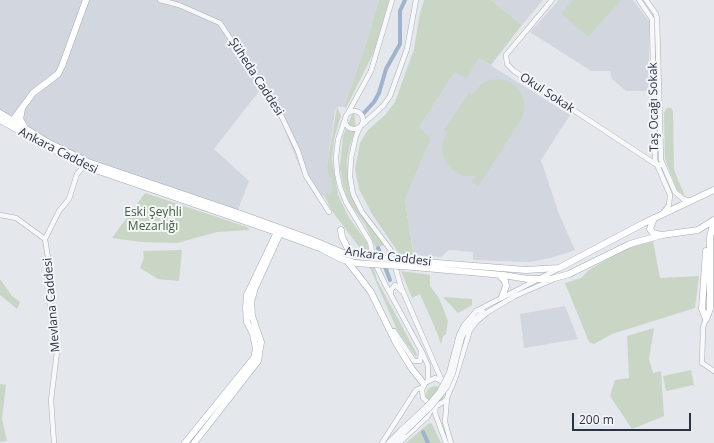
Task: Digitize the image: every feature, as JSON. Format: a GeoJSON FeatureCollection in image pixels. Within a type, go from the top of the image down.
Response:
{"type":"FeatureCollection","features":[{"type":"Feature","properties":{"kind":"main road"},"geometry":{"type":"LineString","coordinates":[[10,122],[37,89],[58,74],[86,0]]}},
{"type":"Feature","properties":{"kind":"main road"},"geometry":{"type":"LineString","coordinates":[[2,117],[22,107]]}},
{"type":"Feature","properties":{"kind":"main road"},"geometry":{"type":"LineString","coordinates":[[22,107],[20,119],[25,129]]}},
{"type":"Feature","properties":{"kind":"main road","name":"Ankara Caddesi"},"geometry":{"type":"LineString","coordinates":[[2,117],[86,164],[353,255],[411,261],[526,270],[559,268],[654,218],[714,190]]}},
{"type":"Feature","properties":{"kind":"main road","name":"Ankara Caddesi"},"geometry":{"type":"LineString","coordinates":[[10,122],[86,164]]}},
{"type":"Feature","properties":{"kind":"main road"},"geometry":{"type":"LineString","coordinates":[[654,218],[650,229],[655,234],[662,235]]}},
{"type":"Feature","properties":{"kind":"main road"},"geometry":{"type":"LineString","coordinates":[[706,319],[710,309],[710,237],[714,220]]}},
{"type":"Feature","properties":{"kind":"main road","name":"Ankara Caddesi"},"geometry":{"type":"LineString","coordinates":[[279,231],[355,263],[499,274],[542,281],[572,273],[630,244],[662,235],[698,230],[714,220]]}},
{"type":"Feature","properties":{"kind":"main road"},"geometry":{"type":"LineString","coordinates":[[341,230],[342,237],[353,255]]}},
{"type":"Feature","properties":{"kind":"main road"},"geometry":{"type":"LineString","coordinates":[[698,230],[707,238],[702,309],[706,319]]}},
{"type":"Feature","properties":{"kind":"main road"},"geometry":{"type":"LineString","coordinates":[[186,443],[254,358],[256,349],[253,334],[247,322],[247,295],[279,231]]}},
{"type":"Feature","properties":{"kind":"main road"},"geometry":{"type":"LineString","coordinates":[[194,443],[258,361],[261,342],[252,316],[252,302],[255,288],[279,231]]}},
{"type":"Feature","properties":{"kind":"main road"},"geometry":{"type":"LineString","coordinates":[[346,260],[370,292],[396,343],[412,369],[425,384]]}},
{"type":"Feature","properties":{"kind":"main road"},"geometry":{"type":"LineString","coordinates":[[499,274],[502,276],[506,286],[502,297]]}},
{"type":"Feature","properties":{"kind":"street","name":"Şüheda Caddesi"},"geometry":{"type":"LineString","coordinates":[[160,0],[179,5],[220,23],[280,113],[298,151],[306,176],[329,212]]}},
{"type":"Feature","properties":{"kind":"street"},"geometry":{"type":"LineString","coordinates":[[392,0],[371,71],[345,118],[338,140],[336,157],[337,173],[340,187],[346,202],[368,236],[374,261],[428,366],[424,398],[426,402],[435,405],[442,403],[447,396],[455,379],[468,335],[477,321],[488,312],[542,281],[559,268]]}},
{"type":"Feature","properties":{"kind":"street"},"geometry":{"type":"LineString","coordinates":[[345,118],[348,127],[354,129],[361,126],[383,106],[390,96],[407,49],[416,0]]}},
{"type":"Feature","properties":{"kind":"street","name":"Okul Sokak"},"geometry":{"type":"LineString","coordinates":[[552,0],[506,55],[507,64],[514,71],[657,165]]}},
{"type":"Feature","properties":{"kind":"street","name":"Taş Ocağı Sokak"},"geometry":{"type":"LineString","coordinates":[[639,0],[652,20],[657,165],[670,195],[669,205],[663,214]]}},
{"type":"Feature","properties":{"kind":"street"},"geometry":{"type":"LineString","coordinates":[[646,0],[656,14],[657,19],[656,105],[660,156],[675,192],[683,199],[692,201]]}},
{"type":"Feature","properties":{"kind":"street"},"geometry":{"type":"LineString","coordinates":[[348,113],[353,111],[359,112],[363,116],[361,126],[356,136],[351,158],[350,177],[353,194],[362,212],[390,249],[403,292],[442,381],[447,386],[446,422],[451,443]]}},
{"type":"Feature","properties":{"kind":"street"},"geometry":{"type":"LineString","coordinates":[[0,215],[16,218],[45,238],[59,211],[69,199],[77,174],[86,164]]}},
{"type":"Feature","properties":{"kind":"street"},"geometry":{"type":"LineString","coordinates":[[657,165],[663,165]]}},
{"type":"Feature","properties":{"kind":"street","name":"Mevlana Caddesi"},"geometry":{"type":"LineString","coordinates":[[45,238],[48,258],[49,300],[57,352],[51,400],[54,443]]}},
{"type":"Feature","properties":{"kind":"street"},"geometry":{"type":"LineString","coordinates":[[388,443],[427,406],[439,392],[449,373],[465,324],[476,311],[502,297],[542,281]]}},
{"type":"Feature","properties":{"kind":"street"},"geometry":{"type":"LineString","coordinates":[[460,336],[480,313],[508,296],[542,281]]}},
{"type":"Feature","properties":{"kind":"street"},"geometry":{"type":"LineString","coordinates":[[391,294],[391,290],[395,285],[403,292]]}},
{"type":"Feature","properties":{"kind":"street"},"geometry":{"type":"LineString","coordinates":[[706,319],[703,326],[702,363],[714,372]]}},
{"type":"Feature","properties":{"kind":"street"},"geometry":{"type":"LineString","coordinates":[[394,331],[414,361],[417,362],[421,359],[421,351]]}},
{"type":"Feature","properties":{"kind":"street"},"geometry":{"type":"LineString","coordinates":[[382,443],[416,390],[435,378],[442,381]]}},
{"type":"Feature","properties":{"kind":"street"},"geometry":{"type":"LineString","coordinates":[[399,443],[427,417],[435,405]]}},
{"type":"Feature","properties":{"kind":"street"},"geometry":{"type":"LineString","coordinates":[[435,405],[435,413],[446,443]]}},
{"type":"Feature","properties":{"kind":"street"},"geometry":{"type":"LineString","coordinates":[[393,443],[402,431]]}},
{"type":"Feature","properties":{"kind":"shaded area"},"geometry":{"type":"Polygon","coordinates":[[[0,0],[379,0],[365,47],[344,107],[337,107],[335,112],[327,166],[330,177],[332,177],[332,191],[317,199],[304,178],[277,111],[260,90],[214,149],[249,181],[238,210],[92,162],[47,140],[0,110],[0,0]]]}},
{"type":"Feature","properties":{"kind":"shaded area"},"geometry":{"type":"Polygon","coordinates":[[[491,0],[543,0],[522,25],[491,0]]]}},
{"type":"Feature","properties":{"kind":"shaded area"},"geometry":{"type":"Polygon","coordinates":[[[559,0],[633,0],[649,21],[649,91],[626,91],[612,79],[610,71],[591,71],[530,32],[559,0]]]}},
{"type":"Feature","properties":{"kind":"shaded area"},"geometry":{"type":"Polygon","coordinates":[[[479,58],[570,115],[541,160],[559,214],[575,250],[554,257],[530,262],[473,260],[473,252],[449,250],[441,257],[414,255],[405,200],[431,138],[419,127],[455,72],[479,58]]]}},
{"type":"Feature","properties":{"kind":"shaded area"},"geometry":{"type":"Polygon","coordinates":[[[565,306],[578,339],[524,348],[520,314],[565,306]]]}},
{"type":"Feature","properties":{"kind":"green space"},"geometry":{"type":"Polygon","coordinates":[[[379,0],[389,0],[374,52],[346,108],[344,107],[365,47],[379,0]]]}},
{"type":"Feature","properties":{"kind":"green space"},"geometry":{"type":"Polygon","coordinates":[[[424,0],[491,0],[522,25],[491,65],[479,58],[466,79],[455,72],[419,127],[431,138],[405,200],[414,258],[400,255],[372,214],[359,189],[355,169],[360,143],[367,131],[385,115],[395,102],[414,49],[420,13],[424,0]]]}},
{"type":"Feature","properties":{"kind":"green space"},"geometry":{"type":"Polygon","coordinates":[[[573,0],[621,0],[588,37],[561,13],[573,0]]]}},
{"type":"Feature","properties":{"kind":"green space"},"geometry":{"type":"Polygon","coordinates":[[[499,79],[508,81],[516,86],[521,93],[524,102],[524,111],[521,120],[478,186],[472,182],[476,176],[464,176],[457,173],[449,167],[444,159],[442,150],[443,140],[448,132],[444,130],[469,93],[472,95],[482,84],[490,80],[499,79]]]}},
{"type":"Feature","properties":{"kind":"green space"},"geometry":{"type":"Polygon","coordinates":[[[337,107],[341,116],[334,139],[332,159],[338,195],[348,216],[367,243],[377,280],[417,354],[416,357],[398,332],[363,252],[332,211],[324,195],[332,191],[332,177],[329,177],[327,166],[337,107]]]}},
{"type":"Feature","properties":{"kind":"green space"},"geometry":{"type":"Polygon","coordinates":[[[667,108],[671,108],[673,111],[674,170],[685,196],[677,190],[665,159],[664,113],[667,108]]]}},
{"type":"Feature","properties":{"kind":"green space"},"geometry":{"type":"Polygon","coordinates":[[[354,110],[356,129],[347,159],[349,190],[366,221],[384,245],[376,248],[365,225],[349,202],[343,185],[340,168],[343,136],[354,110]]]}},
{"type":"Feature","properties":{"kind":"green space","name":"Eski Şeyhli Mezarlığı"},"geometry":{"type":"Polygon","coordinates":[[[145,193],[247,227],[250,230],[217,232],[177,243],[141,242],[112,238],[145,193]]]}},
{"type":"Feature","properties":{"kind":"green space"},"geometry":{"type":"Polygon","coordinates":[[[653,241],[660,278],[699,276],[695,308],[612,334],[594,344],[589,342],[565,283],[581,278],[589,270],[629,247],[653,241]]]}},
{"type":"Feature","properties":{"kind":"green space","name":"Eski Şeyhli Mezarlığı"},"geometry":{"type":"Polygon","coordinates":[[[182,250],[179,281],[158,279],[140,268],[144,258],[143,251],[182,250]]]}},
{"type":"Feature","properties":{"kind":"green space"},"geometry":{"type":"Polygon","coordinates":[[[401,271],[430,275],[430,286],[439,298],[448,321],[446,334],[443,336],[441,345],[420,294],[412,298],[401,271]]]}},
{"type":"Feature","properties":{"kind":"green space"},"geometry":{"type":"Polygon","coordinates":[[[0,279],[12,296],[20,302],[17,309],[0,295],[0,279]]]}},
{"type":"Feature","properties":{"kind":"green space"},"geometry":{"type":"Polygon","coordinates":[[[443,297],[472,299],[472,305],[458,313],[443,297]]]}},
{"type":"Feature","properties":{"kind":"green space"},"geometry":{"type":"Polygon","coordinates":[[[654,328],[649,359],[653,373],[661,371],[664,416],[632,429],[610,396],[615,380],[629,378],[627,336],[654,328]]]}},
{"type":"Feature","properties":{"kind":"green space"},"geometry":{"type":"Polygon","coordinates":[[[691,370],[694,385],[666,391],[663,376],[691,370]]]}},
{"type":"Feature","properties":{"kind":"green space"},"geometry":{"type":"Polygon","coordinates":[[[0,384],[6,385],[2,419],[7,441],[0,442],[0,384]]]}},
{"type":"Feature","properties":{"kind":"green space"},"geometry":{"type":"Polygon","coordinates":[[[435,386],[441,389],[444,395],[441,401],[435,404],[429,401],[426,395],[429,389],[435,386]]]}},
{"type":"Feature","properties":{"kind":"green space"},"geometry":{"type":"Polygon","coordinates":[[[429,423],[432,424],[441,443],[406,443],[429,423]]]}},
{"type":"Feature","properties":{"kind":"waterway"},"geometry":{"type":"LineString","coordinates":[[363,114],[374,102],[379,93],[386,69],[400,44],[400,11],[405,0]]}},
{"type":"Feature","properties":{"kind":"waterway"},"geometry":{"type":"LineString","coordinates":[[378,248],[390,280]]}},
{"type":"Feature","properties":{"kind":"waterway"},"geometry":{"type":"LineString","coordinates":[[423,432],[428,443]]}}]}
